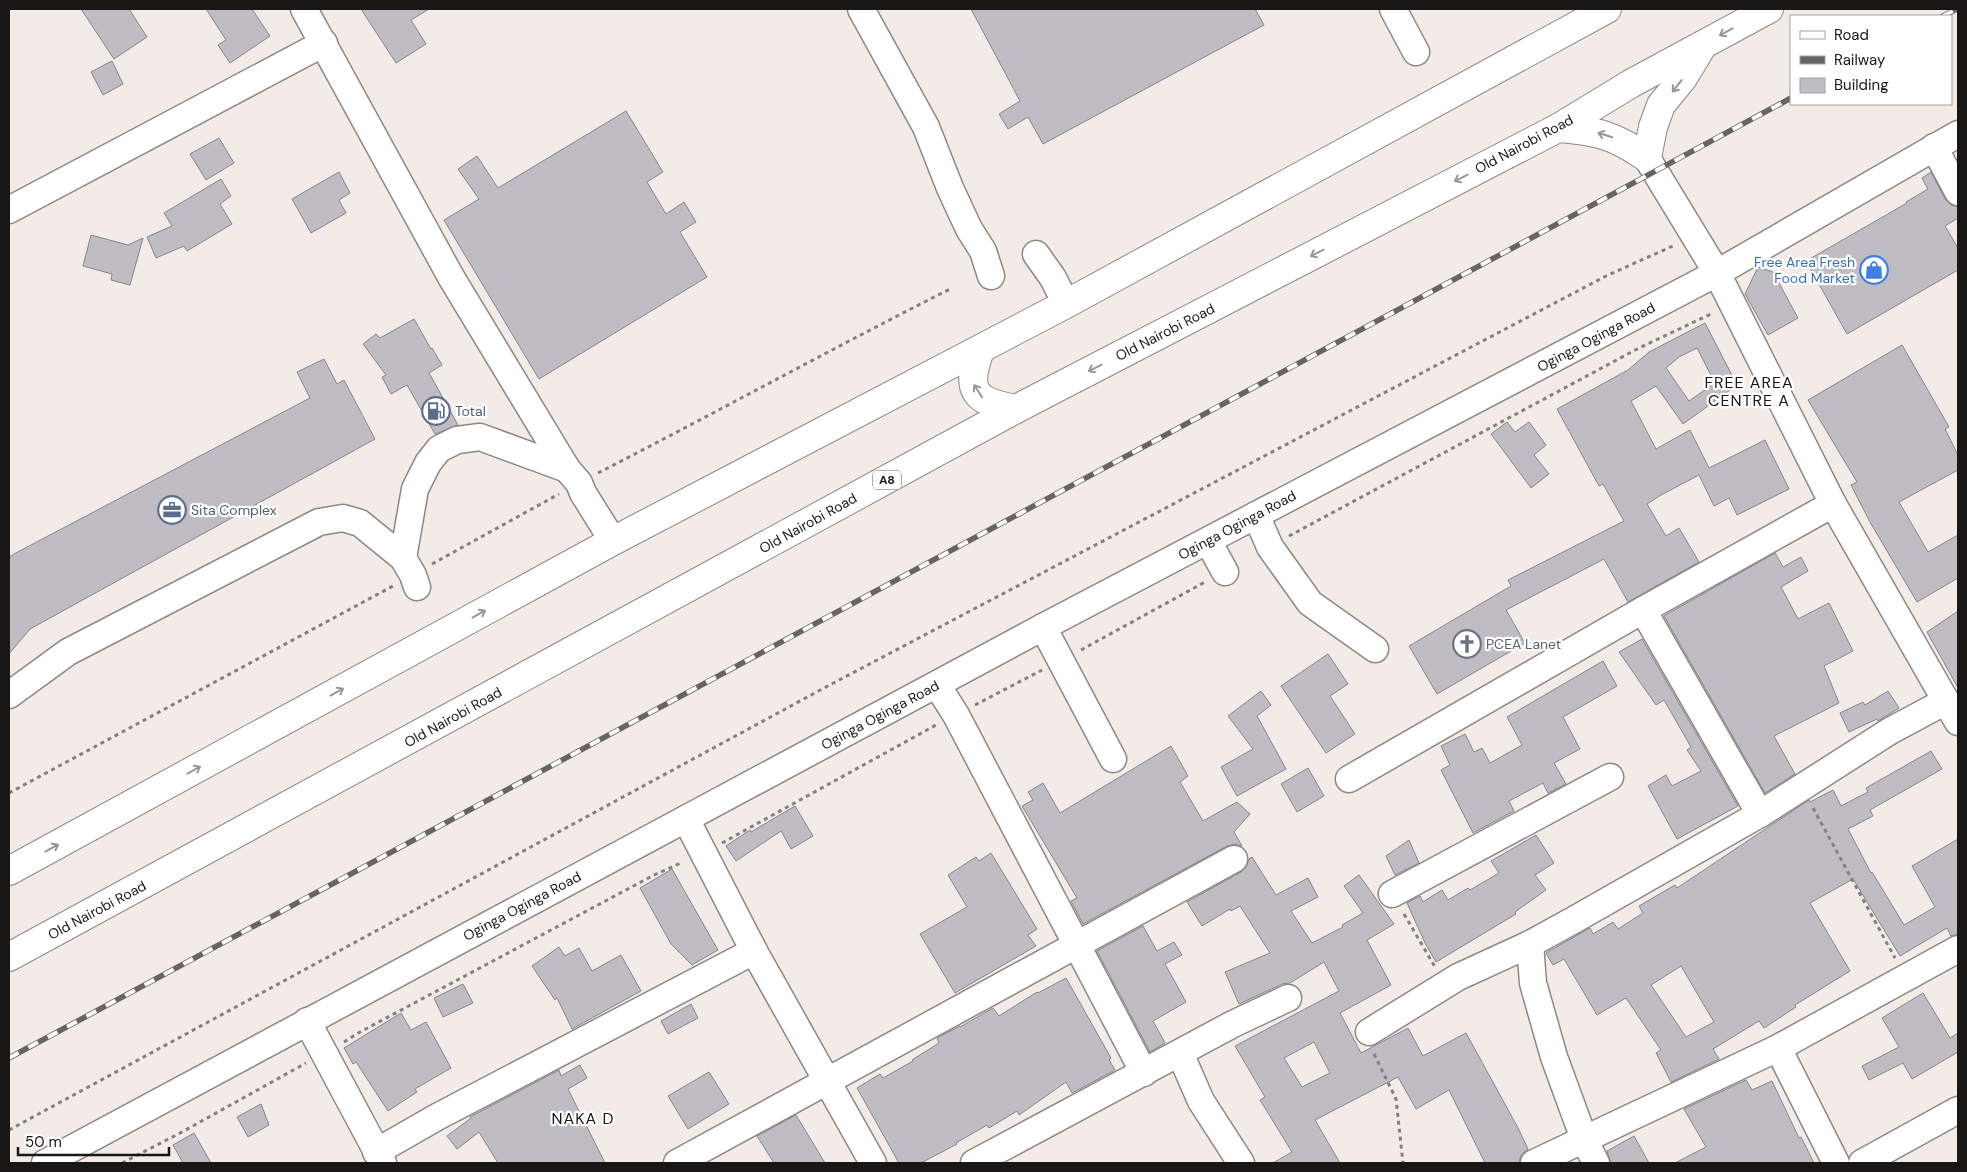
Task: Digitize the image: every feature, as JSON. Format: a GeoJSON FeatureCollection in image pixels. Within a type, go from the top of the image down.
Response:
{"type":"FeatureCollection","features":[{"type":"Feature","properties":{"kind":"highway"},"geometry":{"type":"LineString","coordinates":[[9,871],[613,541],[1066,304],[1607,9]]}},
{"type":"Feature","properties":{"kind":"highway","name":"Old Nairobi Road"},"geometry":{"type":"LineString","coordinates":[[9,957],[1016,409],[1558,128],[1632,83],[1769,9]]}},
{"type":"Feature","properties":{"kind":"highway"},"geometry":{"type":"LineString","coordinates":[[1558,128],[1589,130],[1608,135],[1625,143],[1647,158],[1661,105],[1683,78],[1703,45]]}},
{"type":"Feature","properties":{"kind":"highway"},"geometry":{"type":"LineString","coordinates":[[980,350],[973,370],[972,381],[978,393],[984,400],[996,405],[1016,409]]}},
{"type":"Feature","properties":{"kind":"street"},"geometry":{"type":"LineString","coordinates":[[304,9],[451,277],[613,541]]}},
{"type":"Feature","properties":{"kind":"street"},"geometry":{"type":"LineString","coordinates":[[861,9],[926,126],[950,188],[969,229],[983,251],[991,276]]}},
{"type":"Feature","properties":{"kind":"street"},"geometry":{"type":"LineString","coordinates":[[1393,9],[1416,52]]}},
{"type":"Feature","properties":{"kind":"street"},"geometry":{"type":"LineString","coordinates":[[9,210],[324,43]]}},
{"type":"Feature","properties":{"kind":"street","name":"Oginga Oginga Road"},"geometry":{"type":"LineString","coordinates":[[45,1163],[686,819],[944,697],[1050,639],[1217,558],[1262,527],[1717,273],[1958,134]]}},
{"type":"Feature","properties":{"kind":"street"},"geometry":{"type":"LineString","coordinates":[[1934,147],[1958,192]]}},
{"type":"Feature","properties":{"kind":"street"},"geometry":{"type":"LineString","coordinates":[[1369,1032],[1445,984],[1530,944],[1760,814],[1890,731],[1954,710],[1834,504],[1717,273],[1647,158]]}},
{"type":"Feature","properties":{"kind":"street"},"geometry":{"type":"LineString","coordinates":[[1036,254],[1053,278],[1066,304]]}},
{"type":"Feature","properties":{"kind":"street"},"geometry":{"type":"LineString","coordinates":[[411,573],[415,489],[428,463],[439,449],[457,440],[480,437],[573,476]]}},
{"type":"Feature","properties":{"kind":"street"},"geometry":{"type":"LineString","coordinates":[[1349,779],[1643,610],[1834,504]]}},
{"type":"Feature","properties":{"kind":"street"},"geometry":{"type":"LineString","coordinates":[[9,695],[68,652],[319,522],[343,518],[360,523],[411,573]]}},
{"type":"Feature","properties":{"kind":"street"},"geometry":{"type":"LineString","coordinates":[[1262,527],[1270,547],[1310,603],[1374,649]]}},
{"type":"Feature","properties":{"kind":"street"},"geometry":{"type":"LineString","coordinates":[[1643,610],[1760,814]]}},
{"type":"Feature","properties":{"kind":"street"},"geometry":{"type":"LineString","coordinates":[[1050,639],[1113,759]]}},
{"type":"Feature","properties":{"kind":"street"},"geometry":{"type":"LineString","coordinates":[[944,697],[1144,1074]]}},
{"type":"Feature","properties":{"kind":"street"},"geometry":{"type":"LineString","coordinates":[[1392,894],[1610,777]]}},
{"type":"Feature","properties":{"kind":"street"},"geometry":{"type":"LineString","coordinates":[[686,819],[754,951],[872,1163]]}},
{"type":"Feature","properties":{"kind":"street"},"geometry":{"type":"LineString","coordinates":[[677,1163],[1234,859]]}},
{"type":"Feature","properties":{"kind":"street"},"geometry":{"type":"LineString","coordinates":[[1530,944],[1533,983],[1554,1057],[1584,1139],[1596,1163]]}},
{"type":"Feature","properties":{"kind":"street"},"geometry":{"type":"LineString","coordinates":[[307,1021],[380,1158],[436,1117],[754,951]]}},
{"type":"Feature","properties":{"kind":"street"},"geometry":{"type":"LineString","coordinates":[[1534,1163],[1778,1048],[1906,978],[1956,955]]}},
{"type":"Feature","properties":{"kind":"street"},"geometry":{"type":"LineString","coordinates":[[974,1163],[1144,1074],[1180,1053],[1288,998]]}},
{"type":"Feature","properties":{"kind":"street"},"geometry":{"type":"LineString","coordinates":[[1778,1048],[1836,1163]]}},
{"type":"Feature","properties":{"kind":"street"},"geometry":{"type":"LineString","coordinates":[[1180,1053],[1201,1101],[1241,1163]]}},
{"type":"Feature","properties":{"kind":"street"},"geometry":{"type":"LineString","coordinates":[[1862,1163],[1958,1110]]}},
{"type":"Feature","properties":{"kind":"path"},"geometry":{"type":"LineString","coordinates":[[9,1130],[824,688],[1606,276],[1695,236]]}},
{"type":"Feature","properties":{"kind":"path"},"geometry":{"type":"LineString","coordinates":[[9,793],[411,573],[573,476],[729,406],[873,328],[952,288]]}},
{"type":"Feature","properties":{"kind":"path"},"geometry":{"type":"LineString","coordinates":[[1802,788],[1906,978]]}},
{"type":"Feature","properties":{"kind":"path"},"geometry":{"type":"LineString","coordinates":[[122,1163],[360,1032],[654,875],[704,853]]}},
{"type":"Feature","properties":{"kind":"path"},"geometry":{"type":"LineString","coordinates":[[1392,894],[1445,984]]}},
{"type":"Feature","properties":{"kind":"path"},"geometry":{"type":"LineString","coordinates":[[1369,1032],[1369,1044],[1396,1100],[1402,1163]]}},
{"type":"Feature","properties":{"kind":"building"},"geometry":{"type":"Polygon","coordinates":[[[81,9],[129,9],[147,37],[114,59],[81,9]]]}},
{"type":"Feature","properties":{"kind":"building"},"geometry":{"type":"Polygon","coordinates":[[[206,9],[252,9],[270,36],[230,63],[218,45],[226,40],[206,9]]]}},
{"type":"Feature","properties":{"kind":"building"},"geometry":{"type":"Polygon","coordinates":[[[361,9],[429,9],[411,20],[426,44],[396,63],[361,9]]]}},
{"type":"Feature","properties":{"kind":"building"},"geometry":{"type":"Polygon","coordinates":[[[971,9],[1255,9],[1264,25],[1043,144],[1028,117],[1008,129],[999,114],[1020,101],[971,9]]]}},
{"type":"Feature","properties":{"kind":"building"},"geometry":{"type":"Polygon","coordinates":[[[112,61],[123,84],[103,95],[91,72],[112,61]]]}},
{"type":"Feature","properties":{"kind":"building"},"geometry":{"type":"Polygon","coordinates":[[[626,111],[663,172],[647,182],[666,214],[684,202],[696,222],[680,232],[707,277],[539,379],[444,220],[479,199],[458,169],[477,156],[498,188],[626,111]]]}},
{"type":"Feature","properties":{"kind":"building"},"geometry":{"type":"Polygon","coordinates":[[[219,138],[234,163],[206,180],[190,154],[219,138]]]}},
{"type":"Feature","properties":{"kind":"building"},"geometry":{"type":"Polygon","coordinates":[[[339,172],[350,193],[339,200],[346,213],[311,233],[292,199],[339,172]]]}},
{"type":"Feature","properties":{"kind":"building","name":"Free Area Fresh Food Market"},"geometry":{"type":"Polygon","coordinates":[[[1931,172],[1945,199],[1951,205],[1958,207],[1958,218],[1945,226],[1958,248],[1958,270],[1847,334],[1806,261],[1928,189],[1922,178],[1931,172]]]}},
{"type":"Feature","properties":{"kind":"building"},"geometry":{"type":"Polygon","coordinates":[[[221,179],[231,196],[220,204],[232,224],[187,251],[184,246],[156,258],[147,237],[172,226],[164,213],[221,179]]]}},
{"type":"Feature","properties":{"kind":"building"},"geometry":{"type":"Polygon","coordinates":[[[91,235],[128,245],[143,238],[130,285],[111,280],[112,274],[83,266],[91,235]]]}},
{"type":"Feature","properties":{"kind":"building"},"geometry":{"type":"Polygon","coordinates":[[[1758,267],[1773,272],[1798,318],[1768,335],[1745,294],[1758,267]]]}},
{"type":"Feature","properties":{"kind":"building"},"geometry":{"type":"Polygon","coordinates":[[[414,319],[442,365],[429,373],[458,425],[435,434],[407,385],[391,394],[382,377],[386,375],[363,344],[376,334],[380,338],[414,319]]]}},
{"type":"Feature","properties":{"kind":"building"},"geometry":{"type":"Polygon","coordinates":[[[1705,323],[1737,385],[1683,424],[1656,386],[1631,401],[1656,449],[1690,430],[1709,468],[1765,440],[1789,489],[1737,515],[1729,498],[1714,506],[1699,475],[1661,495],[1647,504],[1666,536],[1679,528],[1699,562],[1628,602],[1604,559],[1506,610],[1525,643],[1437,694],[1409,646],[1511,586],[1508,580],[1624,521],[1603,484],[1599,486],[1557,409],[1628,370],[1649,352],[1705,323]],[[1697,348],[1679,357],[1666,368],[1689,401],[1715,383],[1697,348]]]}},
{"type":"Feature","properties":{"kind":"building"},"geometry":{"type":"Polygon","coordinates":[[[1902,345],[1949,427],[1945,429],[1958,455],[1958,470],[1899,502],[1928,552],[1958,535],[1958,578],[1917,602],[1870,522],[1851,485],[1857,482],[1808,400],[1902,345]]]}},
{"type":"Feature","properties":{"kind":"building","name":"Sita Complex"},"geometry":{"type":"Polygon","coordinates":[[[324,359],[337,384],[344,380],[375,439],[30,629],[9,654],[9,559],[12,555],[310,398],[297,372],[324,359]]]}},
{"type":"Feature","properties":{"kind":"building"},"geometry":{"type":"Polygon","coordinates":[[[1507,422],[1515,432],[1529,422],[1546,445],[1534,455],[1549,474],[1531,488],[1491,434],[1507,422]]]}},
{"type":"Feature","properties":{"kind":"building"},"geometry":{"type":"Polygon","coordinates":[[[1775,553],[1783,567],[1801,557],[1808,571],[1781,587],[1798,619],[1829,603],[1853,651],[1824,666],[1839,703],[1774,736],[1795,774],[1765,793],[1664,616],[1775,553]]]}},
{"type":"Feature","properties":{"kind":"building"},"geometry":{"type":"Polygon","coordinates":[[[1958,611],[1958,688],[1927,632],[1958,611]]]}},
{"type":"Feature","properties":{"kind":"building"},"geometry":{"type":"Polygon","coordinates":[[[1642,639],[1738,806],[1677,839],[1648,786],[1666,775],[1672,786],[1701,771],[1687,750],[1691,747],[1664,700],[1656,705],[1619,652],[1642,639]]]}},
{"type":"Feature","properties":{"kind":"building"},"geometry":{"type":"Polygon","coordinates":[[[1328,654],[1348,684],[1330,696],[1355,734],[1326,753],[1281,686],[1328,654]]]}},
{"type":"Feature","properties":{"kind":"building"},"geometry":{"type":"Polygon","coordinates":[[[1603,661],[1617,686],[1563,717],[1580,749],[1554,763],[1566,784],[1548,793],[1543,783],[1509,801],[1514,811],[1473,833],[1441,770],[1450,765],[1441,746],[1465,734],[1474,752],[1482,748],[1490,763],[1522,745],[1507,717],[1603,661]]]}},
{"type":"Feature","properties":{"kind":"building"},"geometry":{"type":"Polygon","coordinates":[[[1261,691],[1271,705],[1257,716],[1286,769],[1237,796],[1221,767],[1253,749],[1228,716],[1261,691]]]}},
{"type":"Feature","properties":{"kind":"building"},"geometry":{"type":"Polygon","coordinates":[[[1888,691],[1899,708],[1878,721],[1877,719],[1849,732],[1840,713],[1863,702],[1865,705],[1888,691]]]}},
{"type":"Feature","properties":{"kind":"building"},"geometry":{"type":"Polygon","coordinates":[[[1171,746],[1188,776],[1180,782],[1203,821],[1237,802],[1250,814],[1234,832],[1242,846],[1235,844],[1227,846],[1083,924],[1071,901],[1077,898],[1022,806],[1033,800],[1028,792],[1043,783],[1060,813],[1171,746]]]}},
{"type":"Feature","properties":{"kind":"building"},"geometry":{"type":"Polygon","coordinates":[[[1931,751],[1942,769],[1870,810],[1873,816],[1848,829],[1871,873],[1904,925],[1935,907],[1912,866],[1958,839],[1958,934],[1951,936],[1947,928],[1900,956],[1853,879],[1810,903],[1850,971],[1795,1005],[1796,1007],[1764,1028],[1759,1021],[1713,1049],[1719,1059],[1671,1082],[1656,1053],[1661,1050],[1626,998],[1597,1015],[1564,959],[1553,965],[1546,953],[1590,928],[1593,934],[1613,922],[1618,929],[1643,913],[1639,906],[1675,885],[1677,888],[1809,800],[1810,802],[1833,790],[1841,806],[1868,792],[1866,788],[1931,751]],[[1681,966],[1651,985],[1686,1037],[1714,1022],[1681,966]]]}},
{"type":"Feature","properties":{"kind":"building"},"geometry":{"type":"Polygon","coordinates":[[[1308,768],[1324,796],[1297,812],[1281,784],[1308,768]]]}},
{"type":"Feature","properties":{"kind":"building"},"geometry":{"type":"Polygon","coordinates":[[[795,806],[813,836],[791,849],[781,831],[736,861],[726,846],[750,830],[751,832],[795,806]]]}},
{"type":"Feature","properties":{"kind":"building"},"geometry":{"type":"Polygon","coordinates":[[[1536,835],[1554,863],[1535,875],[1546,890],[1515,912],[1516,914],[1436,962],[1407,903],[1420,896],[1423,902],[1442,890],[1448,900],[1468,888],[1470,890],[1499,873],[1491,861],[1536,835]]]}},
{"type":"Feature","properties":{"kind":"building"},"geometry":{"type":"Polygon","coordinates":[[[1409,840],[1419,863],[1395,875],[1386,856],[1409,840]]]}},
{"type":"Feature","properties":{"kind":"building"},"geometry":{"type":"Polygon","coordinates":[[[991,853],[1037,929],[1028,935],[1036,946],[955,993],[920,934],[967,907],[948,875],[976,857],[979,861],[991,853]]]}},
{"type":"Feature","properties":{"kind":"building"},"geometry":{"type":"Polygon","coordinates":[[[1252,857],[1276,895],[1308,878],[1318,897],[1291,911],[1312,943],[1343,927],[1342,925],[1363,913],[1344,886],[1359,875],[1394,924],[1367,940],[1391,985],[1340,1013],[1361,1053],[1408,1028],[1423,1056],[1466,1033],[1528,1149],[1521,1155],[1519,1163],[1485,1163],[1449,1090],[1416,1109],[1398,1077],[1315,1120],[1340,1163],[1273,1163],[1292,1152],[1260,1100],[1265,1097],[1235,1046],[1339,991],[1324,962],[1290,983],[1282,984],[1239,1004],[1225,972],[1270,953],[1240,906],[1231,911],[1230,909],[1202,926],[1187,902],[1241,872],[1246,867],[1249,859],[1252,857]],[[1314,1042],[1284,1058],[1302,1087],[1330,1073],[1314,1042]]]}},
{"type":"Feature","properties":{"kind":"building"},"geometry":{"type":"Polygon","coordinates":[[[672,869],[718,950],[692,965],[671,944],[640,888],[672,869]]]}},
{"type":"Feature","properties":{"kind":"building"},"geometry":{"type":"Polygon","coordinates":[[[1143,926],[1157,951],[1174,942],[1182,955],[1165,964],[1186,1002],[1153,1021],[1165,1043],[1150,1052],[1097,951],[1143,926]]]}},
{"type":"Feature","properties":{"kind":"building"},"geometry":{"type":"Polygon","coordinates":[[[559,947],[565,956],[579,948],[592,971],[621,955],[641,991],[572,1029],[557,998],[555,1000],[532,966],[559,947]]]}},
{"type":"Feature","properties":{"kind":"building"},"geometry":{"type":"Polygon","coordinates":[[[1066,978],[1111,1058],[1109,1060],[1115,1070],[1072,1093],[1066,1082],[1019,1115],[1017,1111],[989,1128],[987,1125],[921,1163],[899,1163],[857,1088],[880,1074],[883,1078],[913,1061],[939,1043],[937,1038],[993,1008],[999,1016],[1037,992],[1066,978]]]}},
{"type":"Feature","properties":{"kind":"building"},"geometry":{"type":"Polygon","coordinates":[[[463,984],[473,1003],[443,1017],[434,998],[463,984]]]}},
{"type":"Feature","properties":{"kind":"building"},"geometry":{"type":"Polygon","coordinates":[[[1923,993],[1950,1038],[1958,1033],[1958,1052],[1912,1079],[1903,1063],[1869,1080],[1862,1066],[1899,1047],[1882,1018],[1923,993]]]}},
{"type":"Feature","properties":{"kind":"building"},"geometry":{"type":"Polygon","coordinates":[[[691,1004],[698,1018],[668,1034],[661,1021],[691,1004]]]}},
{"type":"Feature","properties":{"kind":"building"},"geometry":{"type":"Polygon","coordinates":[[[401,1013],[411,1030],[426,1022],[451,1068],[415,1089],[417,1092],[388,1111],[356,1062],[353,1064],[344,1048],[401,1013]]]}},
{"type":"Feature","properties":{"kind":"building"},"geometry":{"type":"Polygon","coordinates":[[[580,1065],[587,1078],[568,1089],[605,1163],[498,1163],[479,1132],[457,1149],[447,1136],[470,1117],[559,1070],[561,1076],[580,1065]]]}},
{"type":"Feature","properties":{"kind":"building"},"geometry":{"type":"Polygon","coordinates":[[[709,1072],[729,1104],[688,1129],[668,1096],[709,1072]]]}},
{"type":"Feature","properties":{"kind":"building"},"geometry":{"type":"Polygon","coordinates":[[[1746,1080],[1752,1090],[1772,1081],[1799,1138],[1801,1137],[1814,1163],[1675,1163],[1706,1147],[1684,1109],[1746,1080]]]}},
{"type":"Feature","properties":{"kind":"building"},"geometry":{"type":"Polygon","coordinates":[[[261,1104],[269,1125],[248,1137],[237,1117],[261,1104]]]}},
{"type":"Feature","properties":{"kind":"building"},"geometry":{"type":"Polygon","coordinates":[[[796,1115],[825,1163],[774,1163],[757,1136],[796,1115]]]}},
{"type":"Feature","properties":{"kind":"building"},"geometry":{"type":"Polygon","coordinates":[[[194,1133],[211,1163],[183,1163],[173,1145],[194,1133]]]}},
{"type":"Feature","properties":{"kind":"building"},"geometry":{"type":"Polygon","coordinates":[[[1634,1136],[1649,1163],[1611,1163],[1607,1151],[1634,1136]]]}},
{"type":"Feature","properties":{"kind":"railway"},"geometry":{"type":"LineString","coordinates":[[1945,15],[1957,9]]}},
{"type":"Feature","properties":{"kind":"railway"},"geometry":{"type":"LineString","coordinates":[[9,1058],[1790,99]]}},
{"type":"Feature","properties":{"kind":"place","name":"Free Area Fresh Food Market"},"geometry":{"type":"Point","coordinates":[1874,270]}},
{"type":"Feature","properties":{"kind":"place","name":"Total"},"geometry":{"type":"Point","coordinates":[436,411]}},
{"type":"Feature","properties":{"kind":"place","name":"Sita Complex"},"geometry":{"type":"Point","coordinates":[172,510]}},
{"type":"Feature","properties":{"kind":"place","name":"PCEA Lanet"},"geometry":{"type":"Point","coordinates":[1467,644]}},
{"type":"Feature","properties":{"kind":"district","name":"FREE AREA CENTRE A"},"geometry":{"type":"Point","coordinates":[1749,391]}},
{"type":"Feature","properties":{"kind":"district","name":"NAKA D"},"geometry":{"type":"Point","coordinates":[583,1118]}}]}
